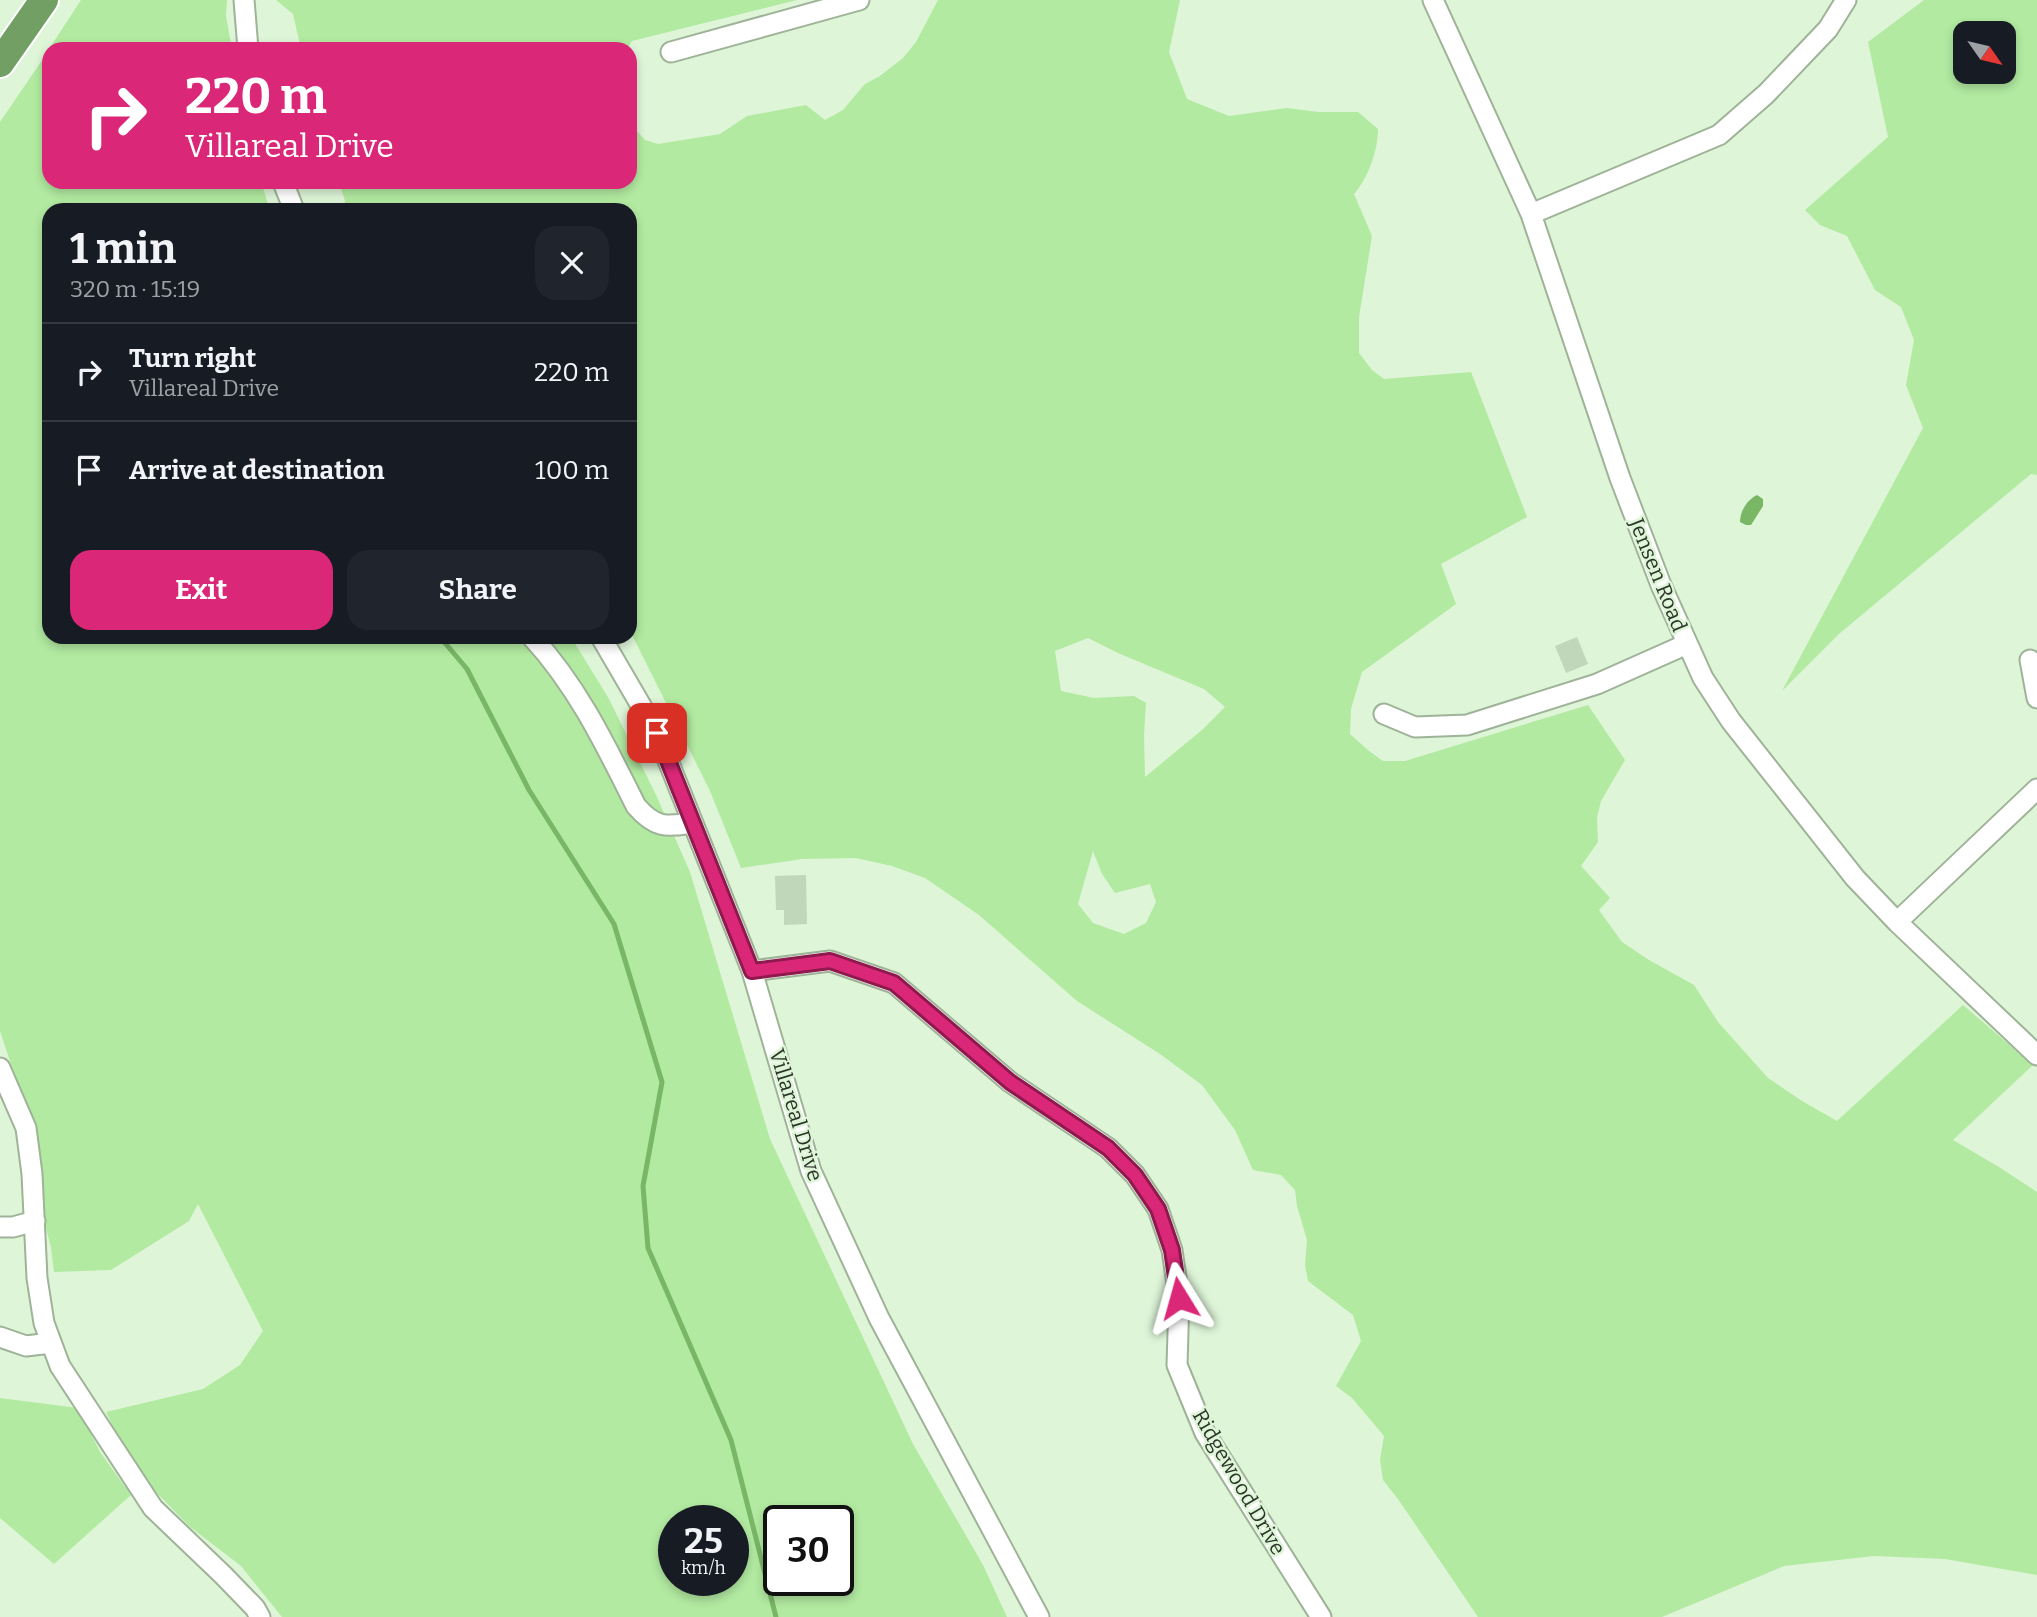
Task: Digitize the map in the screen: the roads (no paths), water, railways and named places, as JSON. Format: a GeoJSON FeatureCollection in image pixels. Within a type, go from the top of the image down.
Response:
{"type":"FeatureCollection","features":[{"type":"Feature","properties":{"kind":"highway"},"geometry":{"type":"LineString","coordinates":[[0,63],[44,0]]}},
{"type":"Feature","properties":{"kind":"street"},"geometry":{"type":"LineString","coordinates":[[244,0],[247,42]]}},
{"type":"Feature","properties":{"kind":"street"},"geometry":{"type":"LineString","coordinates":[[671,52],[859,0]]}},
{"type":"Feature","properties":{"kind":"street","name":"Jensen Road"},"geometry":{"type":"LineString","coordinates":[[1433,0],[1531,214],[1620,478],[1661,585],[1703,678],[1731,722],[1855,878],[1897,922],[2037,1055]]}},
{"type":"Feature","properties":{"kind":"street"},"geometry":{"type":"LineString","coordinates":[[1531,214],[1719,135],[1766,94],[1828,29],[1846,0]]}},
{"type":"Feature","properties":{"kind":"street"},"geometry":{"type":"LineString","coordinates":[[538,644],[573,688],[594,722],[636,806],[645,816],[661,825],[693,823]]}},
{"type":"Feature","properties":{"kind":"street","name":"Villareal Drive"},"geometry":{"type":"LineString","coordinates":[[605,644],[657,733],[752,971],[811,1171],[879,1318],[1039,1617]]}},
{"type":"Feature","properties":{"kind":"street"},"geometry":{"type":"LineString","coordinates":[[1384,714],[1415,727],[1467,725],[1597,684],[1687,644]]}},
{"type":"Feature","properties":{"kind":"street"},"geometry":{"type":"LineString","coordinates":[[2030,660],[2037,698]]}},
{"type":"Feature","properties":{"kind":"street"},"geometry":{"type":"LineString","coordinates":[[1897,922],[2037,789]]}},
{"type":"Feature","properties":{"kind":"street","name":"Ridgewood Drive"},"geometry":{"type":"LineString","coordinates":[[752,971],[830,961],[894,983],[1010,1082],[1108,1148],[1135,1175],[1158,1209],[1172,1250],[1179,1298],[1177,1364],[1205,1433],[1321,1617]]}},
{"type":"Feature","properties":{"kind":"street"},"geometry":{"type":"LineString","coordinates":[[0,1068],[26,1128],[32,1174],[37,1278],[44,1323],[60,1366],[153,1508],[223,1575],[255,1608],[260,1617]]}},
{"type":"Feature","properties":{"kind":"street"},"geometry":{"type":"LineString","coordinates":[[0,1227],[13,1227],[35,1221]]}},
{"type":"Feature","properties":{"kind":"street"},"geometry":{"type":"LineString","coordinates":[[0,1337],[26,1346],[51,1343]]}},
{"type":"Feature","properties":{"kind":"waterway"},"geometry":{"type":"LineString","coordinates":[[446,644],[467,669],[529,790],[614,924],[662,1082],[643,1186],[648,1248],[731,1440],[776,1617]]}}]}
